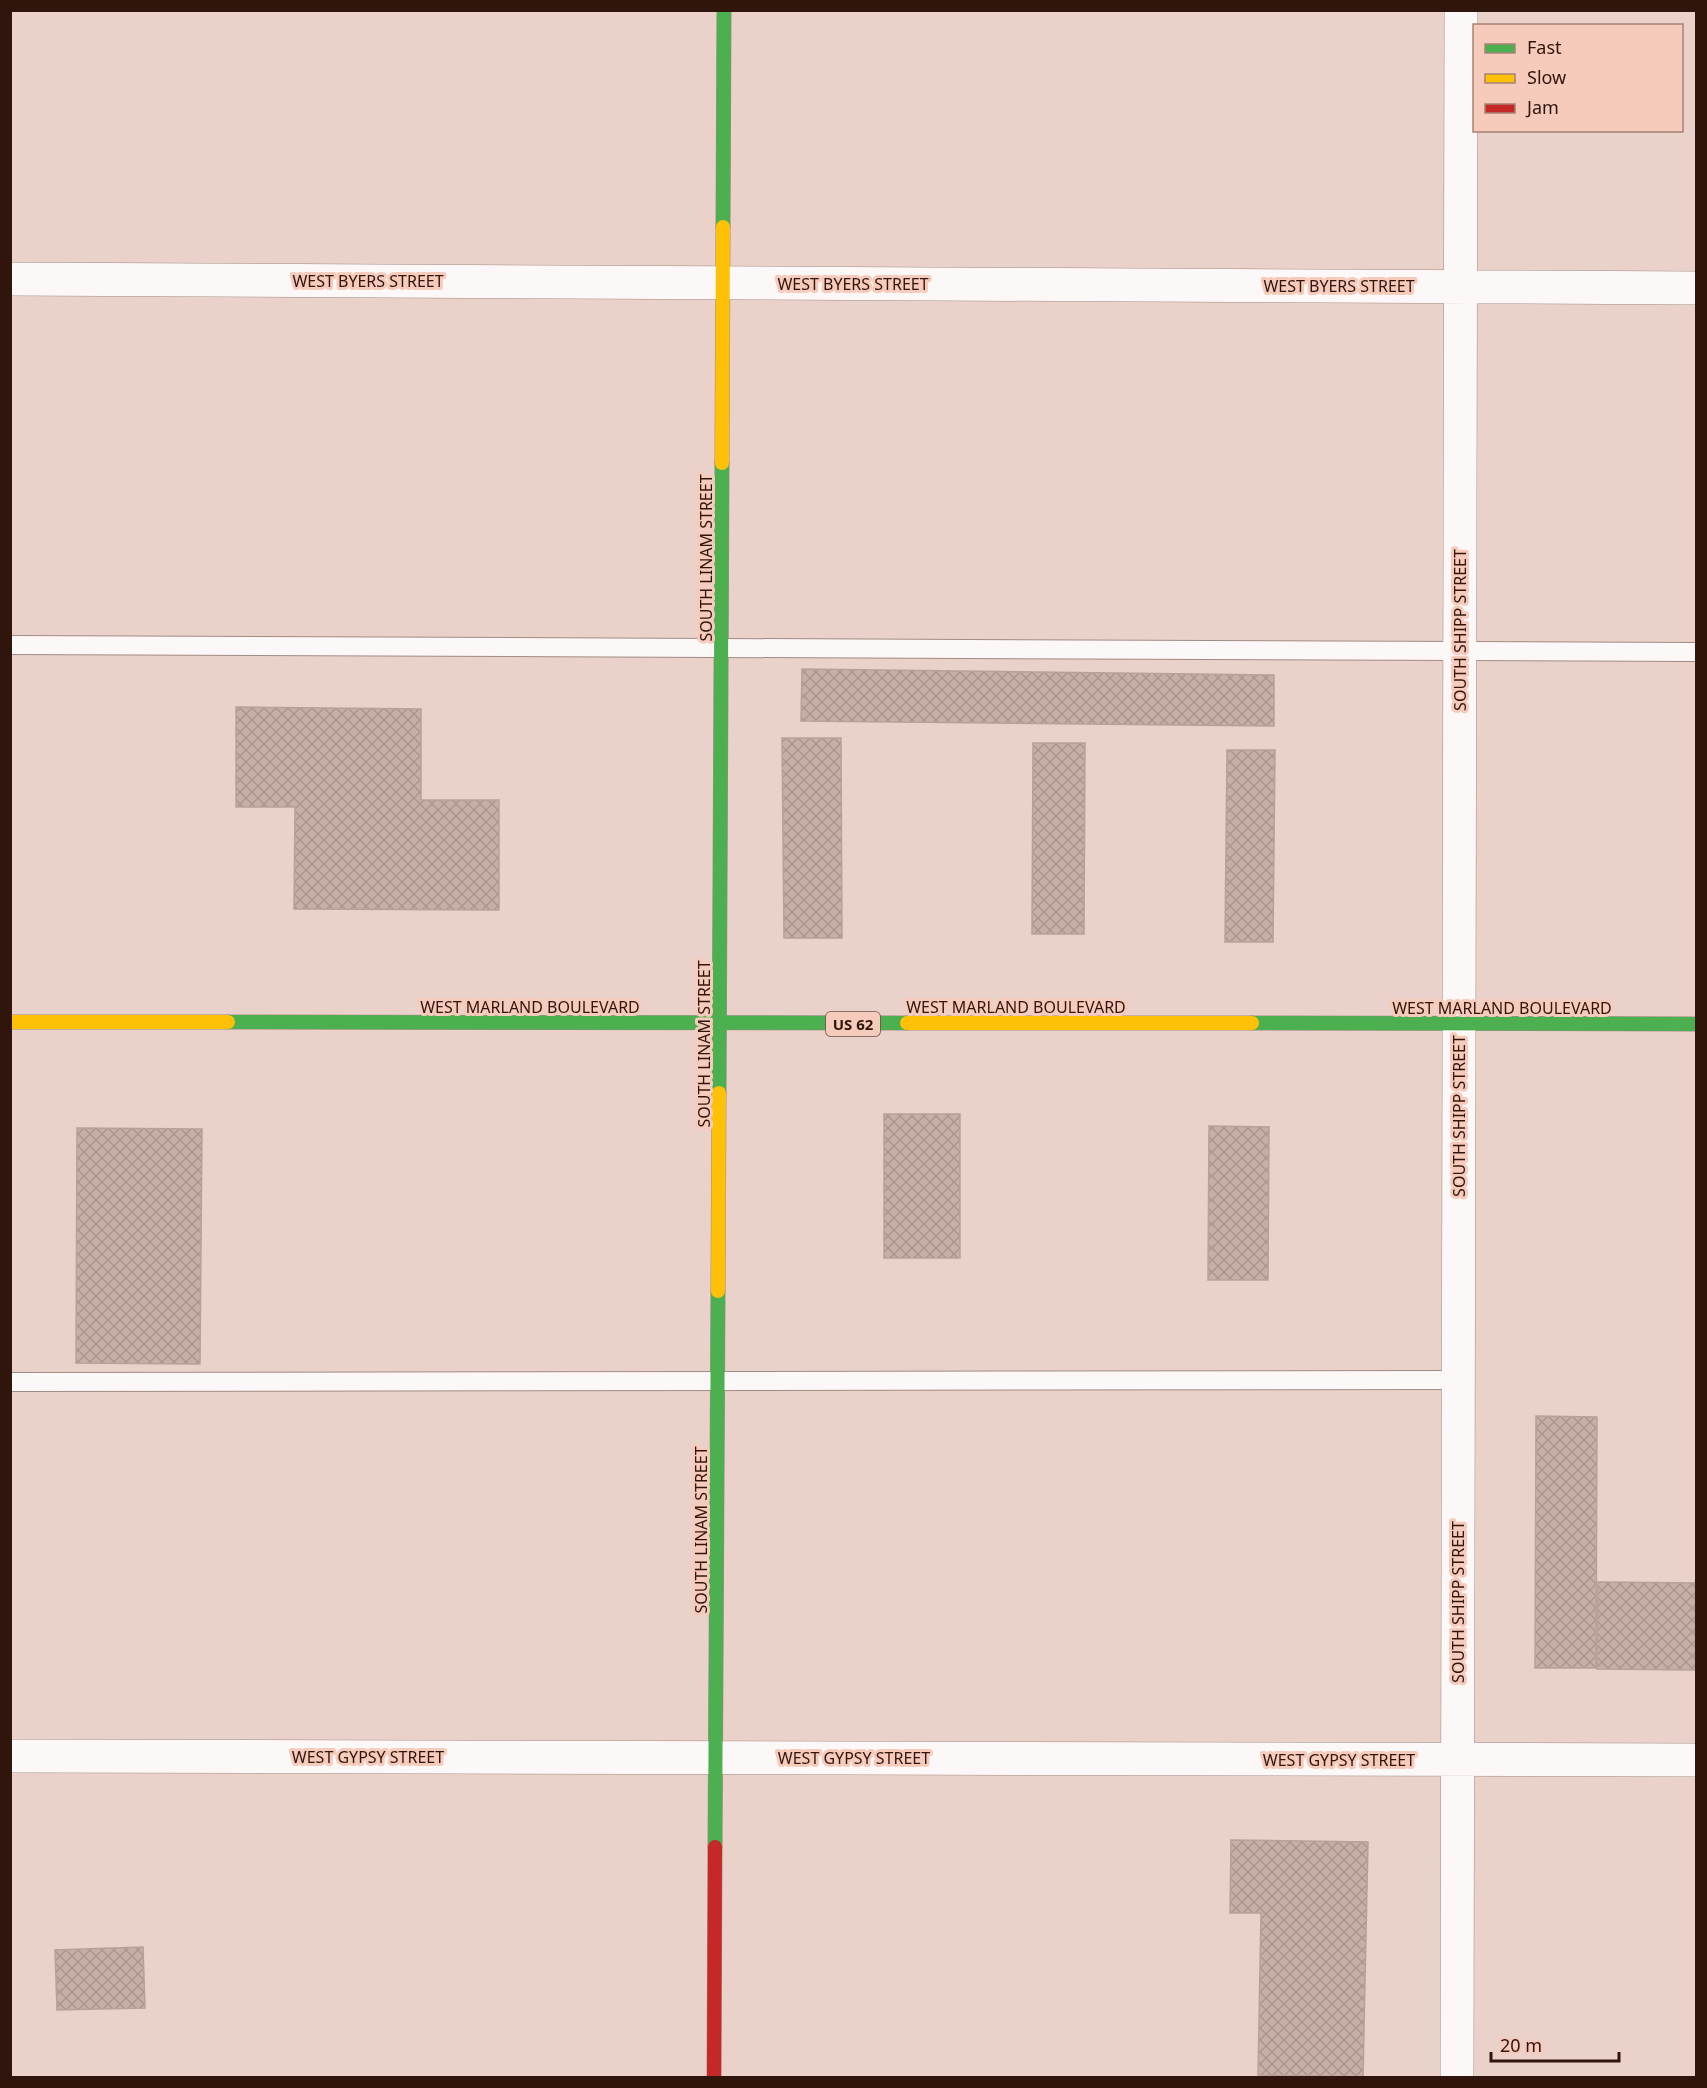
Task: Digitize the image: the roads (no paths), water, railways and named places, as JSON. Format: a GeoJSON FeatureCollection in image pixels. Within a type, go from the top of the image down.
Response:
{"type":"FeatureCollection","features":[{"type":"Feature","properties":{"kind":"main road","name":"SOUTH LINAM STREET"},"geometry":{"type":"LineString","coordinates":[[714,2078],[724,10]]}},
{"type":"Feature","properties":{"kind":"main road","name":"WEST MARLAND BOULEVARD"},"geometry":{"type":"LineString","coordinates":[[10,1022],[1696,1024]]}},
{"type":"Feature","properties":{"kind":"street","name":"SOUTH SHIPP STREET"},"geometry":{"type":"LineString","coordinates":[[1457,2078],[1461,10]]}},
{"type":"Feature","properties":{"kind":"street","name":"WEST BYERS STREET"},"geometry":{"type":"LineString","coordinates":[[10,279],[1696,288]]}},
{"type":"Feature","properties":{"kind":"street","name":"WEST GYPSY STREET"},"geometry":{"type":"LineString","coordinates":[[10,1756],[1696,1760]]}},
{"type":"Feature","properties":{"kind":"lane"},"geometry":{"type":"LineString","coordinates":[[10,645],[1696,652]]}},
{"type":"Feature","properties":{"kind":"lane"},"geometry":{"type":"LineString","coordinates":[[10,1382],[1458,1380]]}}]}
